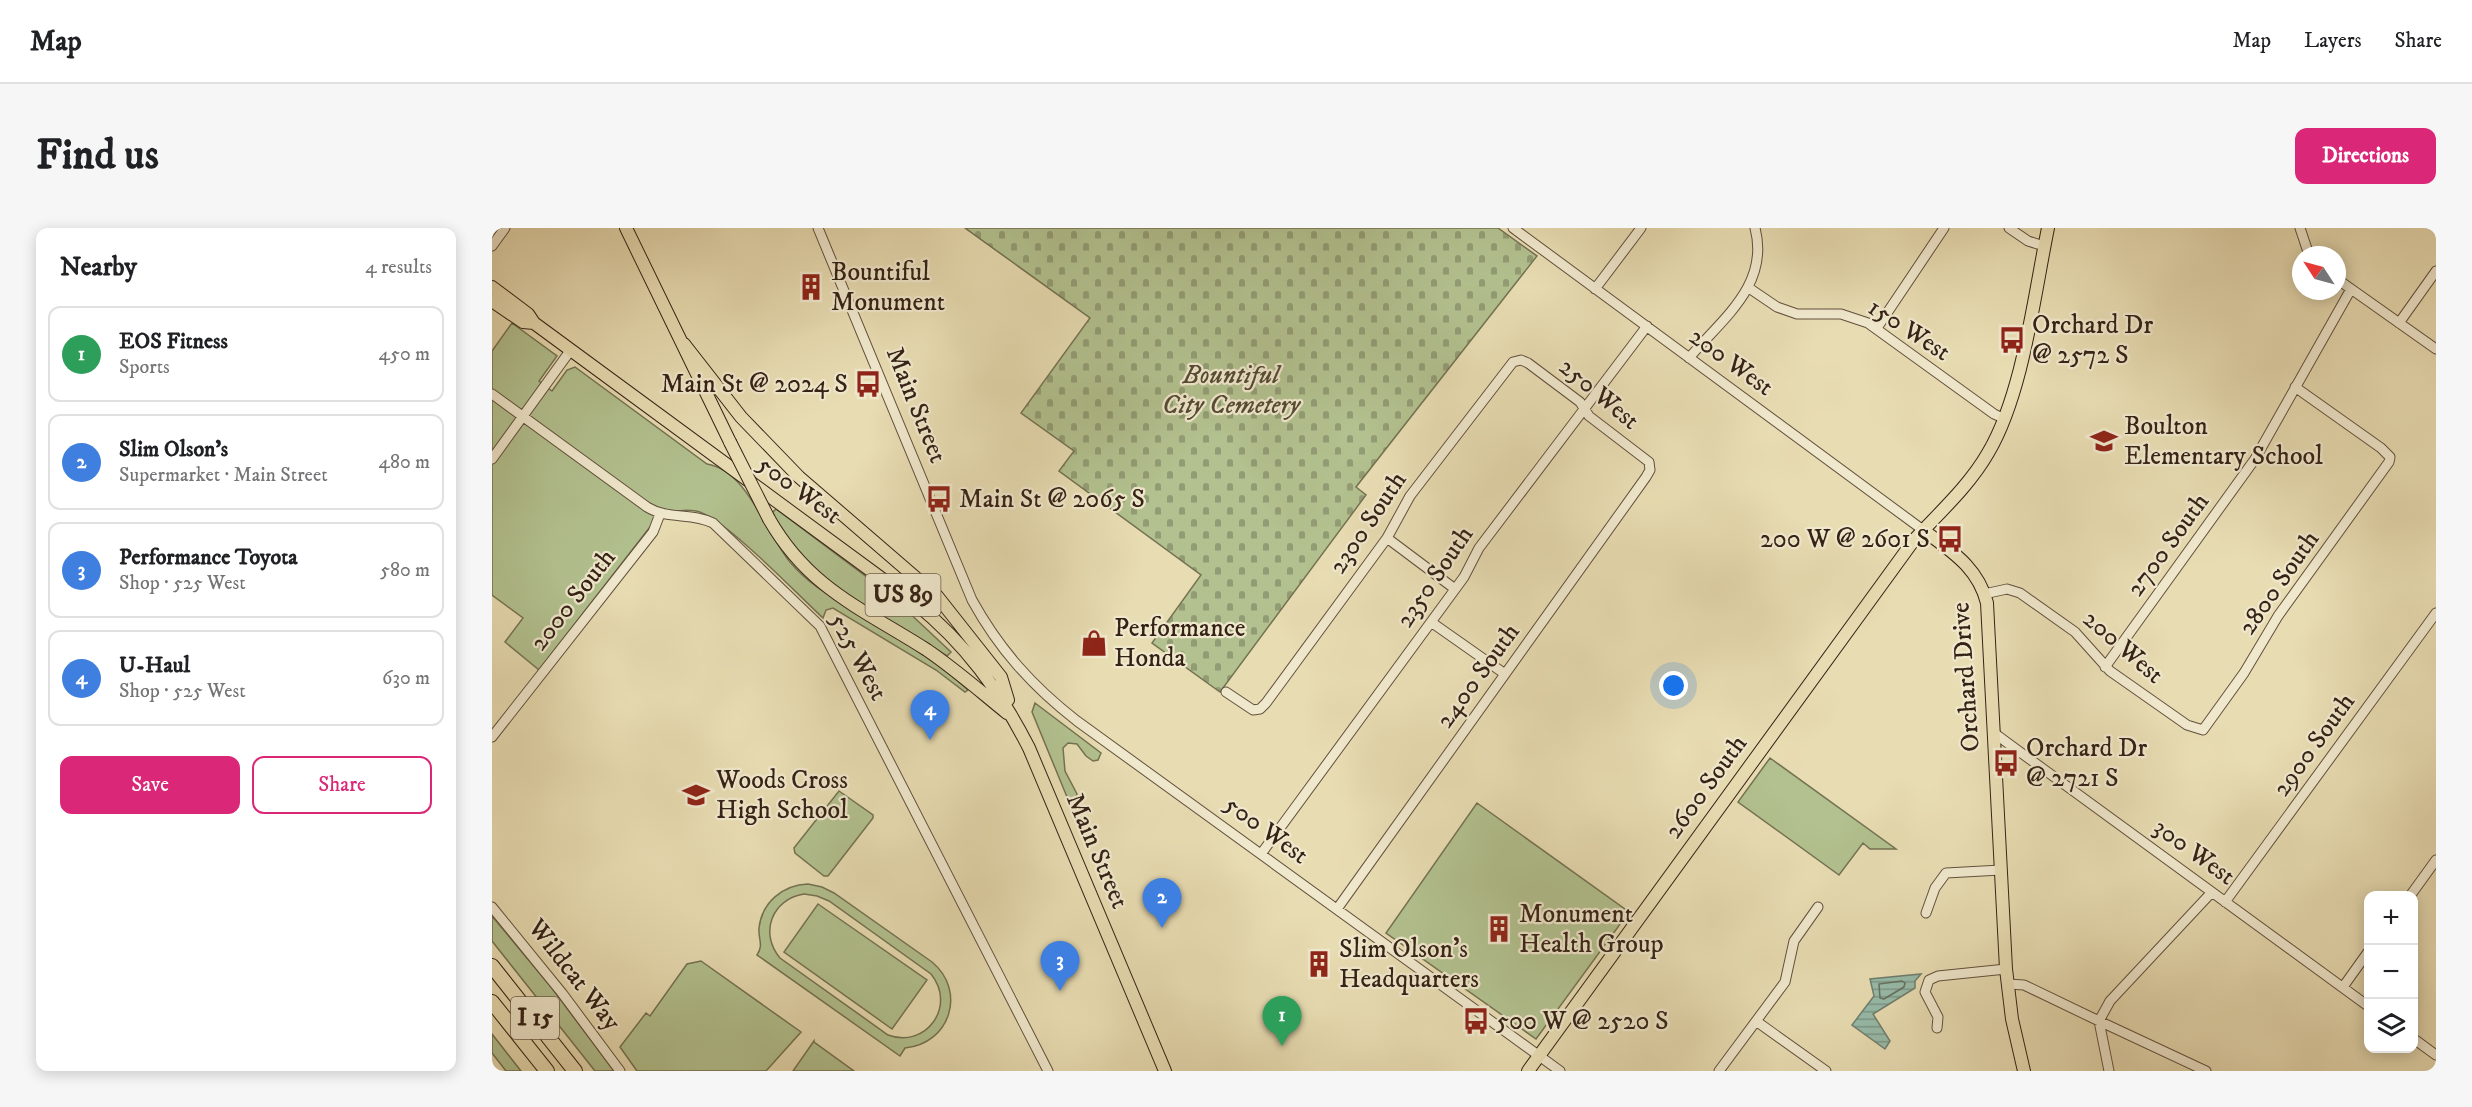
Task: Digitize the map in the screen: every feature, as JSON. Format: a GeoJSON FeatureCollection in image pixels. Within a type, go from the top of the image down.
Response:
{"type":"FeatureCollection","features":[{"type":"Feature","properties":{"kind":"highway","name":"I 15"},"geometry":{"type":"LineString","coordinates":[[492,966],[575,1071]]}},
{"type":"Feature","properties":{"kind":"highway","name":"I 15"},"geometry":{"type":"LineString","coordinates":[[492,1002],[547,1071]]}},
{"type":"Feature","properties":{"kind":"main road"},"geometry":{"type":"LineString","coordinates":[[626,228],[730,442],[781,540],[811,575],[829,590],[928,651],[1013,717]]}},
{"type":"Feature","properties":{"kind":"main road"},"geometry":{"type":"LineString","coordinates":[[1923,530],[1980,467],[2005,419],[2014,389],[2048,228]]}},
{"type":"Feature","properties":{"kind":"main road","name":"500 West"},"geometry":{"type":"LineString","coordinates":[[492,287],[528,314],[534,323],[570,351],[931,616],[975,661],[1013,717]]}},
{"type":"Feature","properties":{"kind":"main road","name":"500 West"},"geometry":{"type":"LineString","coordinates":[[492,301],[523,322],[534,323]]}},
{"type":"Feature","properties":{"kind":"main road"},"geometry":{"type":"LineString","coordinates":[[684,344],[741,417],[799,477],[937,596],[1000,677],[1013,717]]}},
{"type":"Feature","properties":{"kind":"main road","name":"Orchard Drive"},"geometry":{"type":"LineString","coordinates":[[1923,530],[1966,564],[1977,578],[1988,610],[2007,984],[2012,1019],[2024,1071]]}},
{"type":"Feature","properties":{"kind":"main road","name":"2600 South"},"geometry":{"type":"LineString","coordinates":[[1528,1071],[1923,530]]}},
{"type":"Feature","properties":{"kind":"main road","name":"Main Street"},"geometry":{"type":"LineString","coordinates":[[1013,717],[1037,766],[1165,1071]]}},
{"type":"Feature","properties":{"kind":"street"},"geometry":{"type":"LineString","coordinates":[[492,246],[505,228]]}},
{"type":"Feature","properties":{"kind":"street","name":"Main Street"},"geometry":{"type":"LineString","coordinates":[[818,228],[972,600]]}},
{"type":"Feature","properties":{"kind":"street","name":"200 West"},"geometry":{"type":"LineString","coordinates":[[1513,228],[1923,530]]}},
{"type":"Feature","properties":{"kind":"street"},"geometry":{"type":"LineString","coordinates":[[1595,289],[1641,228]]}},
{"type":"Feature","properties":{"kind":"street"},"geometry":{"type":"LineString","coordinates":[[1689,358],[1749,288],[1758,253],[1755,228]]}},
{"type":"Feature","properties":{"kind":"street"},"geometry":{"type":"LineString","coordinates":[[1877,328],[1944,228]]}},
{"type":"Feature","properties":{"kind":"street"},"geometry":{"type":"LineString","coordinates":[[2009,228],[2028,241],[2044,246]]}},
{"type":"Feature","properties":{"kind":"street"},"geometry":{"type":"LineString","coordinates":[[2300,228],[2305,246]]}},
{"type":"Feature","properties":{"kind":"street"},"geometry":{"type":"LineString","coordinates":[[2398,323],[2436,271]]}},
{"type":"Feature","properties":{"kind":"street"},"geometry":{"type":"LineString","coordinates":[[2346,285],[2436,349]]}},
{"type":"Feature","properties":{"kind":"street","name":"150 West"},"geometry":{"type":"LineString","coordinates":[[1749,288],[1777,307],[1797,314],[1851,316],[1877,328],[1994,414],[2005,419]]}},
{"type":"Feature","properties":{"kind":"street","name":"2700 South"},"geometry":{"type":"LineString","coordinates":[[2105,667],[2255,459],[2351,289]]}},
{"type":"Feature","properties":{"kind":"street","name":"2350 South"},"geometry":{"type":"LineString","coordinates":[[1261,854],[1455,589],[1479,548],[1647,326]]}},
{"type":"Feature","properties":{"kind":"street"},"geometry":{"type":"LineString","coordinates":[[492,459],[570,351]]}},
{"type":"Feature","properties":{"kind":"street","name":"250 West"},"geometry":{"type":"LineString","coordinates":[[1517,361],[1528,363],[1580,402],[1589,416],[1647,460],[1650,466]]}},
{"type":"Feature","properties":{"kind":"street","name":"2300 South"},"geometry":{"type":"LineString","coordinates":[[1226,692],[1250,709],[1256,710],[1266,703],[1387,538],[1410,496],[1507,367],[1517,361]]}},
{"type":"Feature","properties":{"kind":"street","name":"2800 South"},"geometry":{"type":"LineString","coordinates":[[2200,731],[2244,673],[2273,623],[2384,470],[2390,457],[2381,448],[2295,387]]}},
{"type":"Feature","properties":{"kind":"street","name":"525 West"},"geometry":{"type":"LineString","coordinates":[[492,394],[642,504],[660,514],[694,516],[712,523],[817,620],[1048,1071]]}},
{"type":"Feature","properties":{"kind":"street","name":"2400 South"},"geometry":{"type":"LineString","coordinates":[[1337,909],[1646,477],[1650,466]]}},
{"type":"Feature","properties":{"kind":"street","name":"2000 South"},"geometry":{"type":"LineString","coordinates":[[492,737],[653,532],[660,514]]}},
{"type":"Feature","properties":{"kind":"street"},"geometry":{"type":"LineString","coordinates":[[1387,538],[1455,589]]}},
{"type":"Feature","properties":{"kind":"street","name":"200 West"},"geometry":{"type":"LineString","coordinates":[[1984,594],[2007,589],[2020,593],[2075,632],[2105,667],[2187,725],[2200,731]]}},
{"type":"Feature","properties":{"kind":"street","name":"500 West"},"geometry":{"type":"LineString","coordinates":[[972,600],[1005,652],[1045,696],[1560,1071]]}},
{"type":"Feature","properties":{"kind":"street","name":"2900 South"},"geometry":{"type":"LineString","coordinates":[[2225,902],[2436,613]]}},
{"type":"Feature","properties":{"kind":"street"},"geometry":{"type":"LineString","coordinates":[[1431,622],[1505,674]]}},
{"type":"Feature","properties":{"kind":"street","name":"300 West"},"geometry":{"type":"LineString","coordinates":[[1994,733],[2364,1003]]}},
{"type":"Feature","properties":{"kind":"street"},"geometry":{"type":"LineString","coordinates":[[2414,891],[2436,860]]}},
{"type":"Feature","properties":{"kind":"street"},"geometry":{"type":"LineString","coordinates":[[1926,913],[1935,888],[1946,873],[2001,870]]}},
{"type":"Feature","properties":{"kind":"street"},"geometry":{"type":"LineString","coordinates":[[2109,1071],[2098,1021],[2110,1001],[2212,892]]}},
{"type":"Feature","properties":{"kind":"street","name":"Wildcat Way"},"geometry":{"type":"LineString","coordinates":[[492,907],[569,1002],[620,1071]]}},
{"type":"Feature","properties":{"kind":"street"},"geometry":{"type":"LineString","coordinates":[[1719,1071],[1785,982],[1794,941],[1818,907]]}},
{"type":"Feature","properties":{"kind":"street"},"geometry":{"type":"LineString","coordinates":[[2343,987],[2364,958]]}},
{"type":"Feature","properties":{"kind":"street"},"geometry":{"type":"LineString","coordinates":[[1937,1028],[1936,1011],[1925,992],[1929,980],[1938,976],[2006,969]]}},
{"type":"Feature","properties":{"kind":"street"},"geometry":{"type":"LineString","coordinates":[[2007,984],[2024,985],[2206,1071]]}},
{"type":"Feature","properties":{"kind":"street"},"geometry":{"type":"LineString","coordinates":[[1756,1021],[1826,1071]]}},
{"type":"Feature","properties":{"kind":"street"},"geometry":{"type":"LineString","coordinates":[[2418,1042],[2436,1055]]}},
{"type":"Feature","properties":{"kind":"green space","name":"Bountiful City Cemetery"},"geometry":{"type":"Polygon","coordinates":[[[965,228],[1498,228],[1537,256],[1356,487],[1366,495],[1220,692],[1152,643],[1201,575],[1059,471],[1074,451],[1021,413],[1090,318],[965,228]]]}},
{"type":"Feature","properties":{"kind":"green space"},"geometry":{"type":"Polygon","coordinates":[[[512,323],[557,356],[539,381],[552,391],[567,370],[575,367],[707,464],[721,469],[745,490],[781,550],[805,577],[829,595],[928,658],[968,690],[965,692],[936,670],[833,608],[826,610],[823,618],[724,527],[708,516],[690,510],[673,512],[653,523],[539,670],[505,642],[523,618],[492,595],[492,351],[512,323]]]}},
{"type":"Feature","properties":{"kind":"green space"},"geometry":{"type":"Polygon","coordinates":[[[776,509],[888,593],[951,652],[947,656],[829,584],[789,545],[772,513],[776,509]]]}},
{"type":"Feature","properties":{"kind":"green space"},"geometry":{"type":"Polygon","coordinates":[[[1035,703],[1101,753],[1098,760],[1093,761],[1077,744],[1068,743],[1063,748],[1065,771],[1077,794],[1074,800],[1067,797],[1032,712],[1035,703]]]}},
{"type":"Feature","properties":{"kind":"green space"},"geometry":{"type":"Polygon","coordinates":[[[1770,758],[1896,849],[1870,849],[1863,843],[1839,875],[1738,802],[1770,758]]]}},
{"type":"Feature","properties":{"kind":"green space"},"geometry":{"type":"Polygon","coordinates":[[[839,791],[873,815],[873,818],[828,876],[824,876],[795,853],[794,848],[839,791]]]}},
{"type":"Feature","properties":{"kind":"green space"},"geometry":{"type":"Polygon","coordinates":[[[1477,803],[1629,912],[1536,1039],[1386,933],[1477,803]]]}},
{"type":"Feature","properties":{"kind":"green space"},"geometry":{"type":"Polygon","coordinates":[[[799,885],[822,887],[834,893],[932,962],[943,974],[949,987],[951,1001],[943,1027],[933,1037],[921,1044],[905,1048],[900,1056],[757,955],[760,945],[759,928],[764,910],[782,892],[799,885]],[[804,894],[793,897],[777,910],[772,918],[770,938],[780,958],[888,1035],[902,1038],[914,1036],[925,1030],[934,1022],[941,999],[938,986],[931,974],[829,901],[804,894]]]}},
{"type":"Feature","properties":{"kind":"green space"},"geometry":{"type":"Polygon","coordinates":[[[818,904],[927,980],[892,1029],[784,952],[818,904]]]}},
{"type":"Feature","properties":{"kind":"green space"},"geometry":{"type":"Polygon","coordinates":[[[492,916],[551,987],[614,1071],[595,1071],[492,941],[492,916]]]}},
{"type":"Feature","properties":{"kind":"green space"},"geometry":{"type":"Polygon","coordinates":[[[701,961],[801,1032],[766,1071],[637,1071],[620,1047],[646,1013],[650,1016],[687,964],[701,961]]]}},
{"type":"Feature","properties":{"kind":"green space"},"geometry":{"type":"Polygon","coordinates":[[[492,1034],[521,1071],[506,1071],[492,1053],[492,1034]]]}},
{"type":"Feature","properties":{"kind":"green space"},"geometry":{"type":"Polygon","coordinates":[[[814,1042],[854,1071],[793,1071],[814,1042]]]}},
{"type":"Feature","properties":{"kind":"water"},"geometry":{"type":"Polygon","coordinates":[[[1921,974],[1915,981],[1915,988],[1873,1014],[1890,1041],[1885,1049],[1852,1025],[1874,996],[1870,979],[1921,974]]]}},
{"type":"Feature","properties":{"kind":"place","name":"Bountiful Monument"},"geometry":{"type":"Point","coordinates":[811,287]}},
{"type":"Feature","properties":{"kind":"place","name":"Orchard Dr @ 2572 S"},"geometry":{"type":"Point","coordinates":[2012,340]}},
{"type":"Feature","properties":{"kind":"place","name":"Main St @ 2024 S"},"geometry":{"type":"Point","coordinates":[868,384]}},
{"type":"Feature","properties":{"kind":"place","name":"Boulton Elementary School"},"geometry":{"type":"Point","coordinates":[2104,441]}},
{"type":"Feature","properties":{"kind":"place","name":"Main St @ 2065 S"},"geometry":{"type":"Point","coordinates":[939,499]}},
{"type":"Feature","properties":{"kind":"place","name":"200 W @ 2601 S"},"geometry":{"type":"Point","coordinates":[1950,539]}},
{"type":"Feature","properties":{"kind":"place","name":"Performance Honda"},"geometry":{"type":"Point","coordinates":[1094,643]}},
{"type":"Feature","properties":{"kind":"place","name":"U-Haul"},"geometry":{"type":"Point","coordinates":[930,740]}},
{"type":"Feature","properties":{"kind":"place","name":"Orchard Dr @ 2721 S"},"geometry":{"type":"Point","coordinates":[2006,763]}},
{"type":"Feature","properties":{"kind":"place","name":"Woods Cross High School"},"geometry":{"type":"Point","coordinates":[696,795]}},
{"type":"Feature","properties":{"kind":"place","name":"Slim Olson's"},"geometry":{"type":"Point","coordinates":[1162,928]}},
{"type":"Feature","properties":{"kind":"place","name":"Monument Health Group"},"geometry":{"type":"Point","coordinates":[1499,929]}},
{"type":"Feature","properties":{"kind":"place","name":"Slim Olson's Headquarters"},"geometry":{"type":"Point","coordinates":[1319,964]}},
{"type":"Feature","properties":{"kind":"place","name":"Performance Toyota"},"geometry":{"type":"Point","coordinates":[1060,991]}},
{"type":"Feature","properties":{"kind":"place","name":"500 W @ 2520 S"},"geometry":{"type":"Point","coordinates":[1476,1021]}},
{"type":"Feature","properties":{"kind":"place","name":"EOS Fitness"},"geometry":{"type":"Point","coordinates":[1282,1046]}}]}
